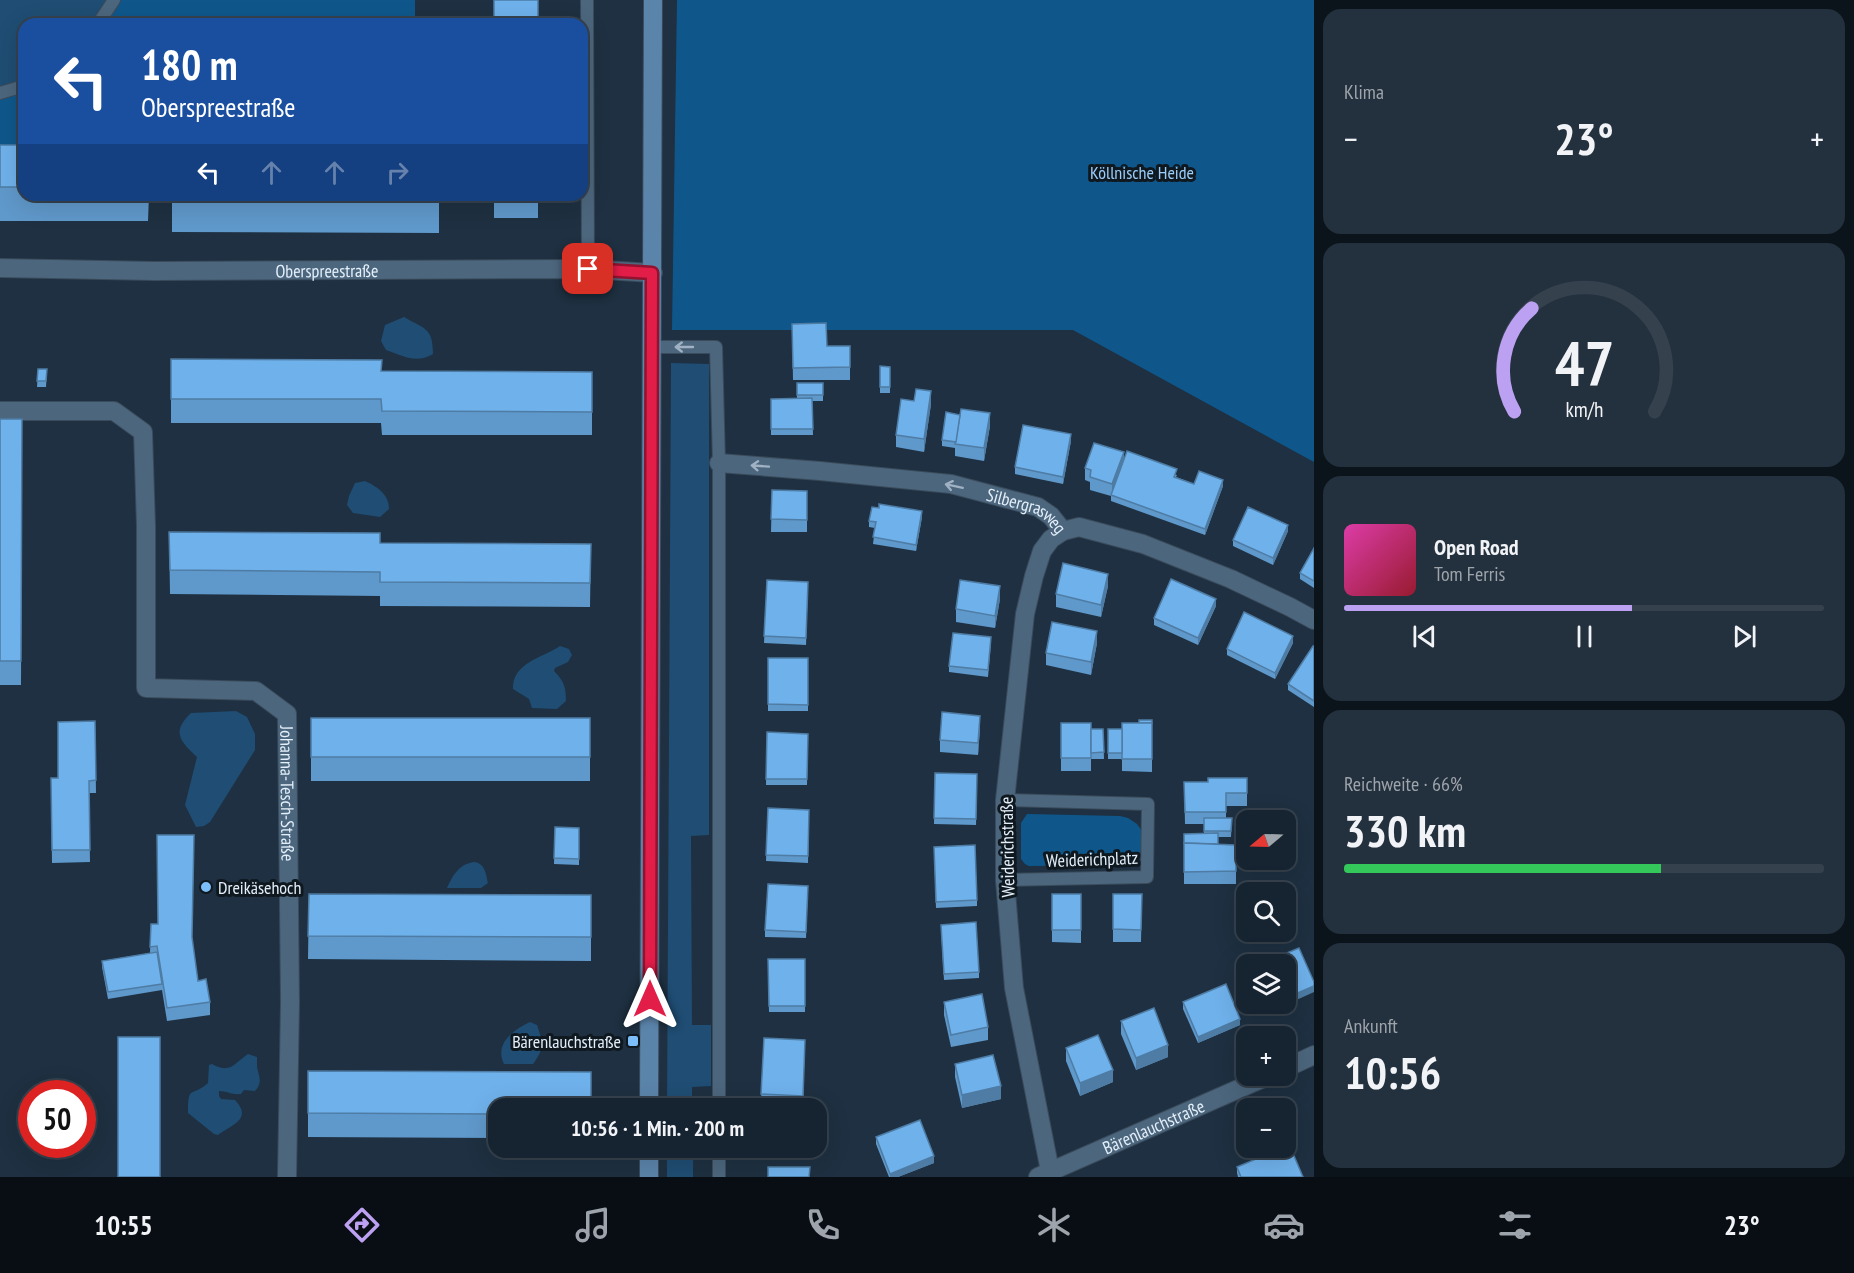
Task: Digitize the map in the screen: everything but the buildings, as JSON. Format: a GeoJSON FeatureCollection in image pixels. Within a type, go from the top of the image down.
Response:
{"type":"FeatureCollection","features":[{"type":"Feature","properties":{"kind":"main road"},"geometry":{"type":"LineString","coordinates":[[650,1098],[653,0]]}},
{"type":"Feature","properties":{"kind":"main road"},"geometry":{"type":"LineString","coordinates":[[648,1177],[649,1158]]}},
{"type":"Feature","properties":{"kind":"street","name":"Oberspreestraße"},"geometry":{"type":"LineString","coordinates":[[0,268],[154,271],[588,269],[652,273]]}},
{"type":"Feature","properties":{"kind":"street","name":"Johanna-Tesch-Straße"},"geometry":{"type":"LineString","coordinates":[[0,411],[114,411],[143,432],[146,526],[146,688],[256,691],[287,714],[290,1002],[287,1177]]}},
{"type":"Feature","properties":{"kind":"street","name":"Silbergrasweg"},"geometry":{"type":"LineString","coordinates":[[719,463],[951,484],[1038,507],[1052,516],[1063,531],[1079,527],[1143,544],[1232,579],[1314,620]]}},
{"type":"Feature","properties":{"kind":"street","name":"Weiderichstraße"},"geometry":{"type":"LineString","coordinates":[[1044,1174],[1014,988],[1005,880],[1005,800],[1025,614],[1042,551],[1051,539],[1063,531]]}},
{"type":"Feature","properties":{"kind":"street"},"geometry":{"type":"LineString","coordinates":[[1296,1063],[1314,1055]]}},
{"type":"Feature","properties":{"kind":"street","name":"Bärenlauchstraße"},"geometry":{"type":"LineString","coordinates":[[1044,1174],[1245,1086]]}},
{"type":"Feature","properties":{"kind":"lane"},"geometry":{"type":"LineString","coordinates":[[102,18],[114,0]]}},
{"type":"Feature","properties":{"kind":"lane"},"geometry":{"type":"LineString","coordinates":[[586,0],[586,18]]}},
{"type":"Feature","properties":{"kind":"lane"},"geometry":{"type":"LineString","coordinates":[[0,93],[18,88]]}},
{"type":"Feature","properties":{"kind":"lane"},"geometry":{"type":"LineString","coordinates":[[587,201],[588,269]]}},
{"type":"Feature","properties":{"kind":"lane"},"geometry":{"type":"LineString","coordinates":[[652,347],[716,347],[719,463],[719,1098]]}},
{"type":"Feature","properties":{"kind":"lane","name":"Weiderichplatz"},"geometry":{"type":"LineString","coordinates":[[1005,800],[1148,804],[1147,877],[1005,880]]}},
{"type":"Feature","properties":{"kind":"lane"},"geometry":{"type":"LineString","coordinates":[[719,1158],[719,1177]]}},
{"type":"Feature","properties":{"kind":"shaded area"},"geometry":{"type":"Polygon","coordinates":[[[0,0],[121,0],[109,18],[18,18],[18,83],[0,90],[0,0]]]}},
{"type":"Feature","properties":{"kind":"shaded area"},"geometry":{"type":"Polygon","coordinates":[[[404,317],[426,330],[433,345],[433,354],[415,359],[386,350],[381,341],[385,325],[404,317]]]}},
{"type":"Feature","properties":{"kind":"shaded area"},"geometry":{"type":"Polygon","coordinates":[[[671,363],[709,364],[709,835],[691,836],[692,1025],[711,1025],[711,1086],[692,1087],[692,1098],[667,1098],[671,363]]]}},
{"type":"Feature","properties":{"kind":"shaded area"},"geometry":{"type":"Polygon","coordinates":[[[365,481],[378,489],[389,504],[389,509],[380,517],[353,513],[347,505],[355,483],[365,481]]]}},
{"type":"Feature","properties":{"kind":"shaded area"},"geometry":{"type":"Polygon","coordinates":[[[560,646],[569,649],[572,655],[568,662],[555,668],[554,671],[564,684],[566,701],[557,709],[532,708],[529,699],[513,689],[517,673],[529,662],[560,646]]]}},
{"type":"Feature","properties":{"kind":"shaded area"},"geometry":{"type":"Polygon","coordinates":[[[236,711],[247,717],[255,734],[255,750],[210,822],[196,827],[185,805],[197,757],[182,741],[181,726],[191,713],[236,711]]]}},
{"type":"Feature","properties":{"kind":"shaded area"},"geometry":{"type":"Polygon","coordinates":[[[474,862],[483,867],[488,883],[481,888],[447,888],[457,871],[464,865],[474,862]]]}},
{"type":"Feature","properties":{"kind":"shaded area"},"geometry":{"type":"Polygon","coordinates":[[[530,1022],[537,1025],[542,1041],[537,1058],[533,1064],[504,1064],[501,1050],[503,1044],[517,1029],[530,1022]]]}},
{"type":"Feature","properties":{"kind":"shaded area"},"geometry":{"type":"Polygon","coordinates":[[[248,1054],[257,1057],[259,1085],[255,1091],[244,1090],[241,1094],[219,1091],[221,1099],[235,1100],[242,1112],[234,1125],[218,1135],[214,1134],[188,1113],[190,1095],[208,1083],[209,1065],[232,1067],[248,1054]]]}},
{"type":"Feature","properties":{"kind":"shaded area"},"geometry":{"type":"Polygon","coordinates":[[[667,1158],[693,1158],[693,1177],[667,1177],[667,1158]]]}},
{"type":"Feature","properties":{"kind":"green space"},"geometry":{"type":"Polygon","coordinates":[[[121,0],[415,0],[415,18],[109,18],[121,0]]]}},
{"type":"Feature","properties":{"kind":"green space","name":"Köllnische Heide"},"geometry":{"type":"Polygon","coordinates":[[[677,0],[1314,0],[1314,462],[1073,330],[672,330],[677,0]]]}},
{"type":"Feature","properties":{"kind":"green space"},"geometry":{"type":"Polygon","coordinates":[[[18,83],[18,150],[0,150],[0,90],[18,83]]]}},
{"type":"Feature","properties":{"kind":"green space"},"geometry":{"type":"Polygon","coordinates":[[[1027,814],[1128,818],[1142,831],[1143,848],[1135,860],[1122,865],[1029,866],[1021,859],[1021,823],[1027,814]]]}},
{"type":"Feature","properties":{"kind":"place","name":"Dreikäsehoch"},"geometry":{"type":"Point","coordinates":[206,887]}},
{"type":"Feature","properties":{"kind":"place","name":"Bärenlauchstraße"},"geometry":{"type":"Point","coordinates":[633,1041]}},
{"type":"Feature","properties":{"kind":"route"},"geometry":{"type":"LineString","coordinates":[[588,269],[652,273],[650,999]]}}]}
